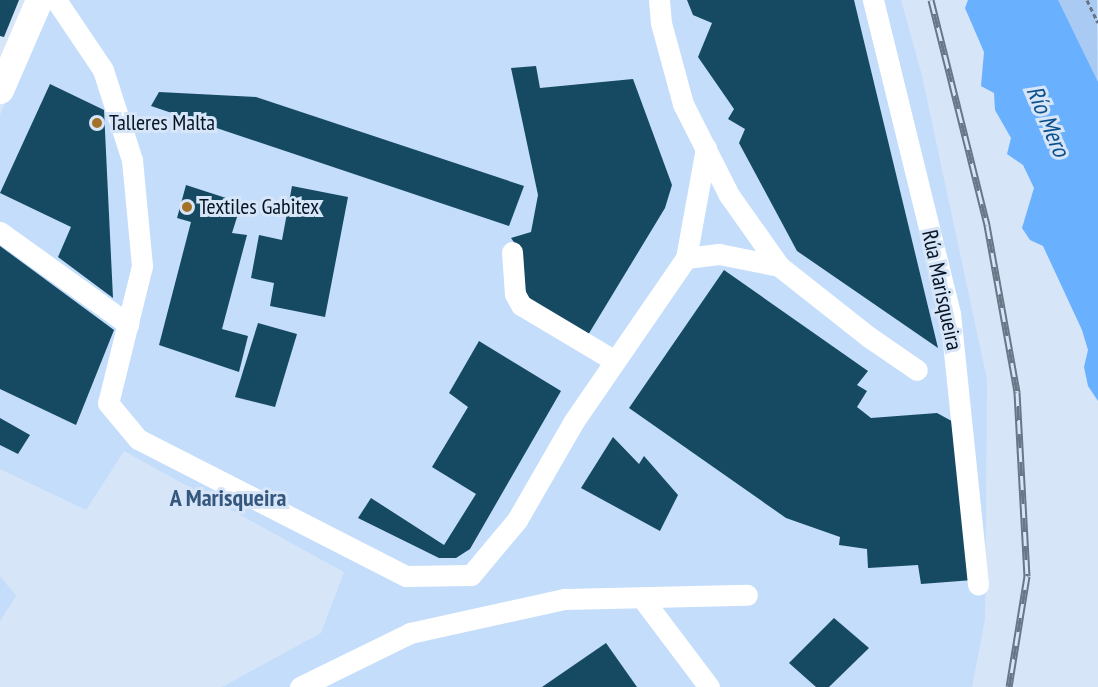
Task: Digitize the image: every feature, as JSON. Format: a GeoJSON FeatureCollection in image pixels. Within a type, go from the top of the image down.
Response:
{"type":"FeatureCollection","features":[{"type":"Feature","properties":{"kind":"main road"},"geometry":{"type":"LineString","coordinates":[[0,90],[39,0]]}},
{"type":"Feature","properties":{"kind":"lane"},"geometry":{"type":"LineString","coordinates":[[56,0],[103,70],[132,160],[142,266],[108,403],[138,440],[406,576],[471,575],[517,520],[574,421],[686,258],[706,148]]}},
{"type":"Feature","properties":{"kind":"lane"},"geometry":{"type":"LineString","coordinates":[[659,0],[661,23],[683,104],[729,195],[779,266],[868,337],[918,370]]}},
{"type":"Feature","properties":{"kind":"lane","name":"Rúa Marisqueira"},"geometry":{"type":"LineString","coordinates":[[873,0],[950,313],[978,585]]}},
{"type":"Feature","properties":{"kind":"lane"},"geometry":{"type":"LineString","coordinates":[[0,232],[128,324]]}},
{"type":"Feature","properties":{"kind":"lane"},"geometry":{"type":"LineString","coordinates":[[512,252],[515,294],[520,305],[615,361]]}},
{"type":"Feature","properties":{"kind":"lane"},"geometry":{"type":"LineString","coordinates":[[686,258],[718,254],[779,266]]}},
{"type":"Feature","properties":{"kind":"lane"},"geometry":{"type":"LineString","coordinates":[[300,687],[410,633],[565,599],[747,596]]}},
{"type":"Feature","properties":{"kind":"lane"},"geometry":{"type":"LineString","coordinates":[[642,598],[709,687]]}},
{"type":"Feature","properties":{"kind":"lane"},"geometry":{"type":"LineString","coordinates":[[339,687],[359,658]]}},
{"type":"Feature","properties":{"kind":"path"},"geometry":{"type":"LineString","coordinates":[[1087,0],[1098,23]]}},
{"type":"Feature","properties":{"kind":"shaded area"},"geometry":{"type":"Polygon","coordinates":[[[49,0],[901,0],[922,76],[987,380],[985,619],[972,687],[222,687],[321,633],[344,572],[124,451],[86,510],[0,469],[0,115],[49,0]]]}},
{"type":"Feature","properties":{"kind":"shaded area"},"geometry":{"type":"Polygon","coordinates":[[[1037,0],[1097,0],[1098,121],[1037,0]]]}},
{"type":"Feature","properties":{"kind":"shaded area"},"geometry":{"type":"Polygon","coordinates":[[[0,576],[16,596],[0,621],[0,576]]]}},
{"type":"Feature","properties":{"kind":"water","name":"Río Mero"},"geometry":{"type":"Polygon","coordinates":[[[968,0],[1058,0],[1098,82],[1098,401],[1088,386],[1084,367],[1088,350],[1082,330],[1043,246],[1030,240],[1022,228],[1034,188],[1023,165],[1007,154],[1011,138],[995,110],[994,93],[981,86],[984,52],[965,8],[968,0]]]}},
{"type":"Feature","properties":{"kind":"building"},"geometry":{"type":"Polygon","coordinates":[[[0,0],[19,0],[4,37],[0,36],[0,0]]]}},
{"type":"Feature","properties":{"kind":"building"},"geometry":{"type":"Polygon","coordinates":[[[687,0],[854,0],[938,348],[797,251],[739,143],[745,129],[728,119],[734,109],[698,57],[712,23],[693,15],[687,0]]]}},
{"type":"Feature","properties":{"kind":"building"},"geometry":{"type":"Polygon","coordinates":[[[536,66],[540,88],[633,79],[672,185],[665,208],[588,335],[528,302],[520,273],[523,255],[511,238],[531,232],[538,195],[511,68],[536,66]]]}},
{"type":"Feature","properties":{"kind":"building"},"geometry":{"type":"Polygon","coordinates":[[[50,84],[104,110],[113,298],[58,257],[71,227],[0,193],[50,84]]]}},
{"type":"Feature","properties":{"kind":"building"},"geometry":{"type":"Polygon","coordinates":[[[159,92],[256,97],[524,186],[509,226],[151,106],[159,92]]]}},
{"type":"Feature","properties":{"kind":"building"},"geometry":{"type":"Polygon","coordinates":[[[186,185],[226,198],[238,214],[232,233],[247,235],[222,329],[248,336],[239,372],[159,345],[191,222],[177,218],[186,185]]]}},
{"type":"Feature","properties":{"kind":"building"},"geometry":{"type":"Polygon","coordinates":[[[292,186],[348,197],[325,317],[270,306],[274,283],[251,278],[259,235],[282,240],[292,186]]]}},
{"type":"Feature","properties":{"kind":"building"},"geometry":{"type":"Polygon","coordinates":[[[0,246],[114,330],[76,425],[0,389],[0,246]]]}},
{"type":"Feature","properties":{"kind":"building"},"geometry":{"type":"Polygon","coordinates":[[[724,270],[868,371],[857,385],[867,391],[857,407],[871,418],[937,413],[959,425],[973,580],[921,584],[918,565],[868,568],[867,549],[839,545],[840,537],[786,518],[629,408],[724,270]]]}},
{"type":"Feature","properties":{"kind":"building"},"geometry":{"type":"Polygon","coordinates":[[[258,323],[297,334],[275,407],[235,397],[258,323]]]}},
{"type":"Feature","properties":{"kind":"building"},"geometry":{"type":"Polygon","coordinates":[[[479,341],[561,391],[470,549],[456,558],[439,558],[358,518],[371,498],[444,545],[476,494],[432,467],[468,407],[449,393],[479,341]]]}},
{"type":"Feature","properties":{"kind":"building"},"geometry":{"type":"Polygon","coordinates":[[[0,418],[30,435],[18,454],[0,445],[0,418]]]}},
{"type":"Feature","properties":{"kind":"building"},"geometry":{"type":"Polygon","coordinates":[[[613,437],[639,464],[644,456],[678,495],[660,531],[581,488],[613,437]]]}},
{"type":"Feature","properties":{"kind":"building"},"geometry":{"type":"Polygon","coordinates":[[[834,618],[869,648],[829,687],[816,687],[789,663],[834,618]]]}},
{"type":"Feature","properties":{"kind":"building"},"geometry":{"type":"Polygon","coordinates":[[[606,643],[637,687],[542,687],[606,643]]]}},
{"type":"Feature","properties":{"kind":"railway"},"geometry":{"type":"LineString","coordinates":[[931,0],[987,225],[1017,392],[1027,576],[1009,687]]}},
{"type":"Feature","properties":{"kind":"place","name":"Talleres Malta"},"geometry":{"type":"Point","coordinates":[97,123]}},
{"type":"Feature","properties":{"kind":"place","name":"Textiles Gabitex"},"geometry":{"type":"Point","coordinates":[187,207]}},
{"type":"Feature","properties":{"kind":"district","name":"A Marisqueira"},"geometry":{"type":"Point","coordinates":[228,498]}}]}
